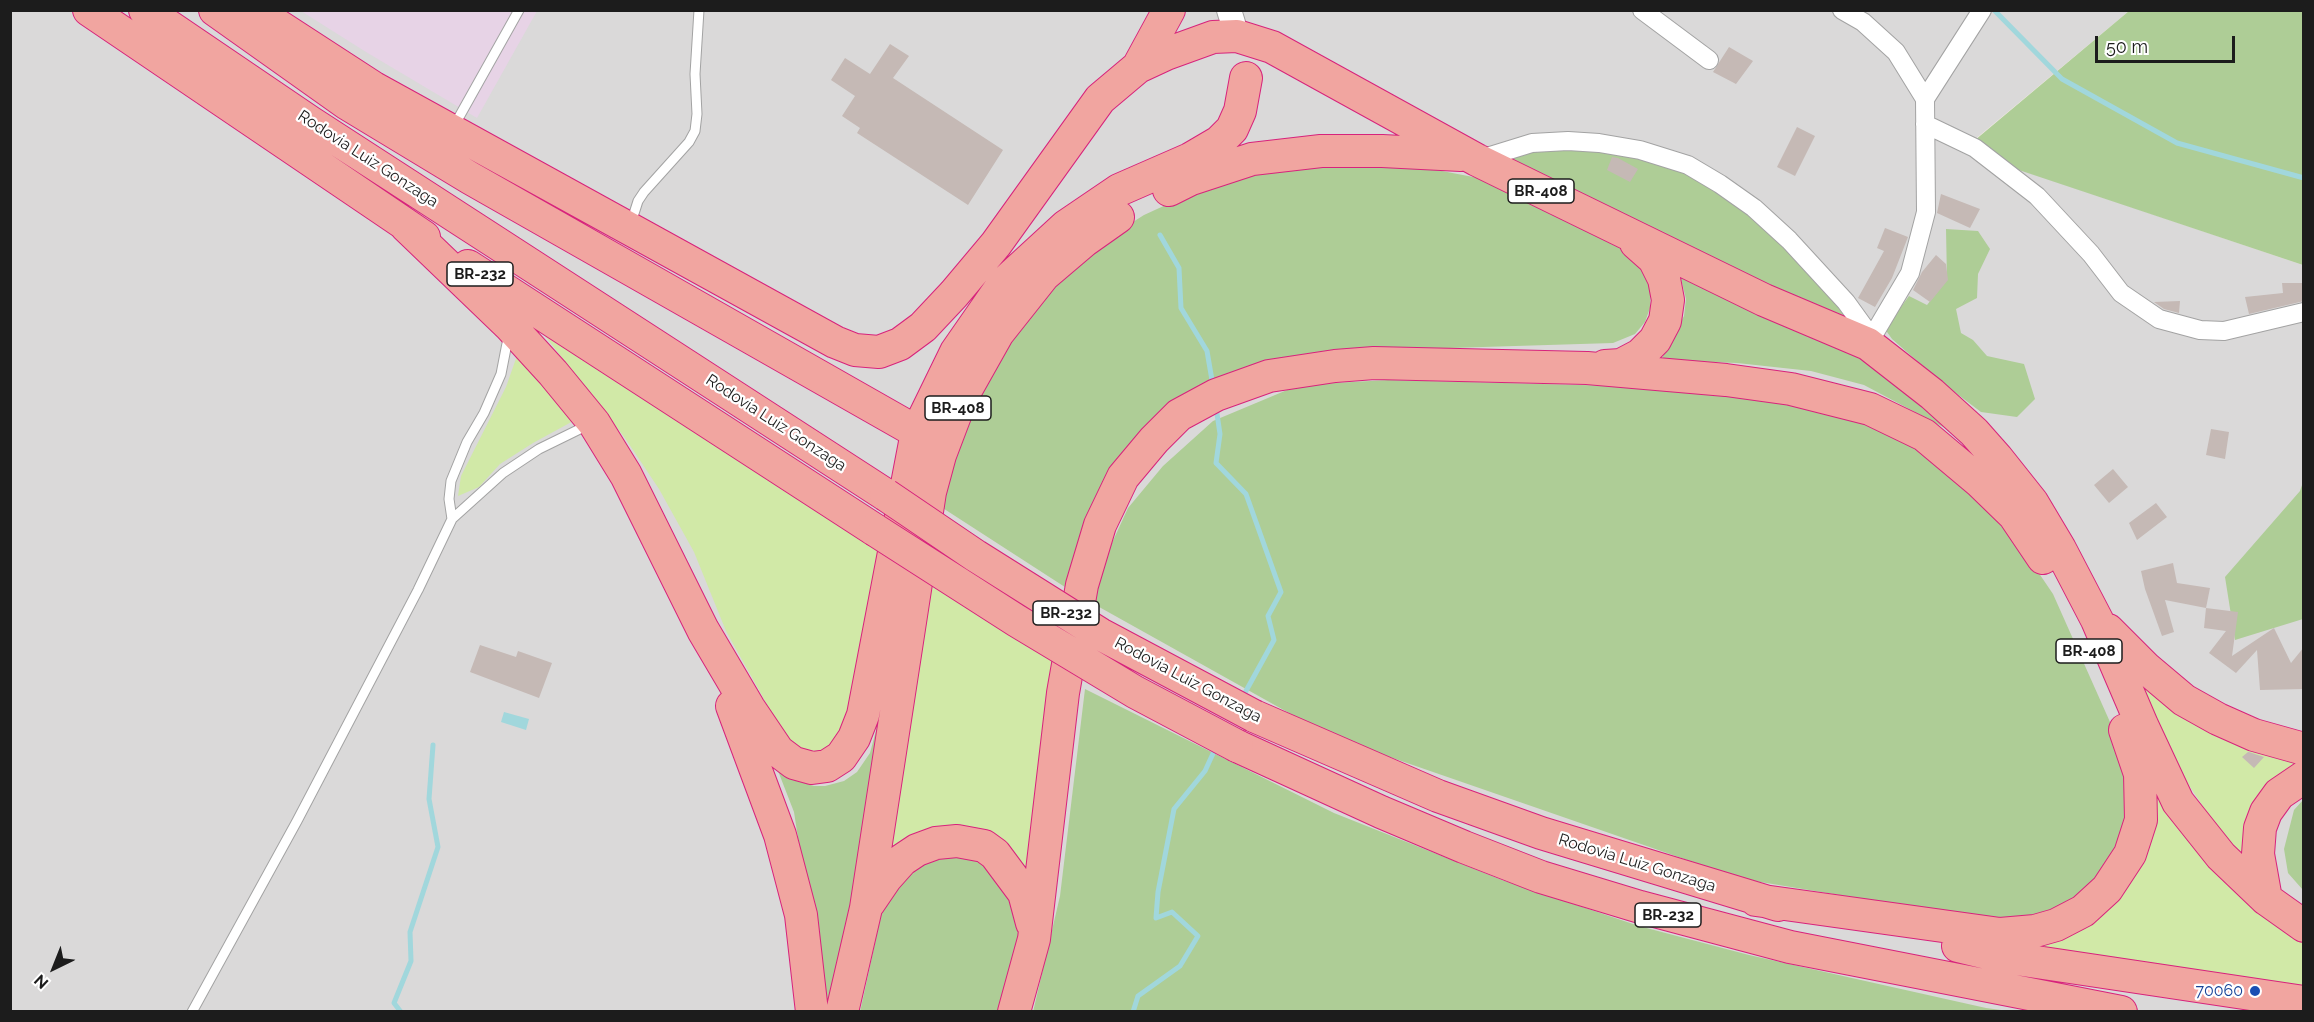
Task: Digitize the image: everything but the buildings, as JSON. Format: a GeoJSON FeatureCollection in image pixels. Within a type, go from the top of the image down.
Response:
{"type":"FeatureCollection","features":[{"type":"Feature","properties":{"kind":"highway","name":"Rodovia Luiz Gonzaga"},"geometry":{"type":"LineString","coordinates":[[89,10],[406,226],[875,530],[1017,621],[1106,674],[1237,746],[1464,847],[1541,877],[1640,907],[1790,947],[2121,1011]]}},
{"type":"Feature","properties":{"kind":"highway","name":"Rodovia Luiz Gonzaga"},"geometry":{"type":"LineString","coordinates":[[145,10],[310,122],[886,495],[976,556],[1100,634],[1254,716],[1438,796],[1551,837],[1756,900],[2003,957],[2304,1002]]}},
{"type":"Feature","properties":{"kind":"highway"},"geometry":{"type":"LineString","coordinates":[[215,10],[346,103],[470,178],[917,432]]}},
{"type":"Feature","properties":{"kind":"highway"},"geometry":{"type":"LineString","coordinates":[[254,10],[374,88],[835,342],[855,350],[879,352],[900,344],[954,294],[996,244],[1100,99],[1138,67],[1213,37],[1233,23]]}},
{"type":"Feature","properties":{"kind":"highway"},"geometry":{"type":"LineString","coordinates":[[1138,67],[1169,10]]}},
{"type":"Feature","properties":{"kind":"highway"},"geometry":{"type":"LineString","coordinates":[[1231,166],[1244,150],[1248,136],[1249,113],[1246,78],[1233,23]]}},
{"type":"Feature","properties":{"kind":"highway"},"geometry":{"type":"LineString","coordinates":[[1233,23],[1473,157]]}},
{"type":"Feature","properties":{"kind":"highway"},"geometry":{"type":"LineString","coordinates":[[406,226],[510,326],[594,423],[626,475],[704,630],[749,708],[778,751],[794,763],[812,768],[827,766],[841,757],[854,738],[863,715],[917,432],[956,352],[1004,283],[1066,226],[1119,190],[1190,159],[1219,142],[1232,129],[1240,111],[1246,78]]}},
{"type":"Feature","properties":{"kind":"highway","name":"BR-408"},"geometry":{"type":"LineString","coordinates":[[842,1011],[866,908],[930,492],[940,455],[962,397],[998,333],[1044,275],[1076,248],[1134,206],[1191,179],[1252,159],[1321,151],[1473,157],[1764,300],[1870,341],[1974,432],[2032,502],[2060,549],[2097,620],[2178,802],[2221,856],[2266,899],[2304,926]]}},
{"type":"Feature","properties":{"kind":"highway"},"geometry":{"type":"LineString","coordinates":[[1587,368],[1621,365],[1640,356],[1655,340],[1665,321],[1668,300],[1664,279],[1654,260],[1614,226]]}},
{"type":"Feature","properties":{"kind":"highway","name":"BR-408"},"geometry":{"type":"LineString","coordinates":[[1014,1011],[1034,939],[1063,693],[1082,585],[1100,525],[1123,477],[1179,415],[1216,395],[1269,376],[1335,366],[1374,363],[1587,368],[1726,380],[1791,389],[1870,409],[1924,435],[1980,482],[2014,515],[2040,553],[2111,698],[2140,774],[2141,820],[2130,854],[2107,889],[2083,911],[2056,925],[2035,931],[2000,934],[1756,900]]}},
{"type":"Feature","properties":{"kind":"highway"},"geometry":{"type":"LineString","coordinates":[[2097,620],[2146,668],[2184,700],[2254,735],[2304,749]]}},
{"type":"Feature","properties":{"kind":"highway"},"geometry":{"type":"LineString","coordinates":[[704,630],[780,835],[801,915],[812,1011]]}},
{"type":"Feature","properties":{"kind":"highway"},"geometry":{"type":"LineString","coordinates":[[2266,899],[2258,854],[2260,828],[2266,812],[2279,794],[2304,777]]}},
{"type":"Feature","properties":{"kind":"highway"},"geometry":{"type":"LineString","coordinates":[[866,908],[886,878],[902,860],[917,850],[936,843],[957,841],[974,843],[984,846],[995,854],[1024,893],[1034,939]]}},
{"type":"Feature","properties":{"kind":"street"},"geometry":{"type":"LineString","coordinates":[[1642,10],[1709,60]]}},
{"type":"Feature","properties":{"kind":"street"},"geometry":{"type":"LineString","coordinates":[[1473,157],[1532,143],[1568,141],[1599,143],[1640,150],[1688,165],[1754,208],[1789,240],[1846,302],[1870,341],[1910,273],[1926,212],[1925,99],[1896,52],[1863,22],[1842,10]]}},
{"type":"Feature","properties":{"kind":"street"},"geometry":{"type":"LineString","coordinates":[[1925,99],[1982,10]]}},
{"type":"Feature","properties":{"kind":"street"},"geometry":{"type":"LineString","coordinates":[[1925,124],[1976,148],[2037,196],[2091,254],[2121,293],[2159,319],[2200,330],[2224,331],[2304,312]]}},
{"type":"Feature","properties":{"kind":"lane"},"geometry":{"type":"LineString","coordinates":[[452,131],[519,10]]}},
{"type":"Feature","properties":{"kind":"lane"},"geometry":{"type":"LineString","coordinates":[[630,229],[633,213],[644,192],[689,142],[695,130],[697,114],[695,74],[699,10]]}},
{"type":"Feature","properties":{"kind":"lane"},"geometry":{"type":"LineString","coordinates":[[452,519],[449,499],[451,481],[467,442],[484,413],[501,374],[510,326]]}},
{"type":"Feature","properties":{"kind":"lane"},"geometry":{"type":"LineString","coordinates":[[192,1011],[302,810],[418,590],[452,519],[503,473],[539,449],[594,423]]}},
{"type":"Feature","properties":{"kind":"shaded area"},"geometry":{"type":"Polygon","coordinates":[[[10,11],[2129,11],[1962,150],[2303,265],[2303,1011],[11,1011],[10,11]]]}},
{"type":"Feature","properties":{"kind":"shaded area"},"geometry":{"type":"Polygon","coordinates":[[[301,11],[537,11],[477,118],[301,11]]]}},
{"type":"Feature","properties":{"kind":"green space"},"geometry":{"type":"Polygon","coordinates":[[[2129,11],[2303,11],[2303,265],[1962,151],[2129,11]]]}},
{"type":"Feature","properties":{"kind":"green space"},"geometry":{"type":"Polygon","coordinates":[[[1531,146],[1590,147],[1660,160],[1689,171],[1762,216],[1858,329],[1497,156],[1531,146]]]}},
{"type":"Feature","properties":{"kind":"green space"},"geometry":{"type":"Polygon","coordinates":[[[1400,163],[1489,180],[1605,233],[1636,260],[1645,274],[1651,289],[1650,308],[1645,322],[1635,334],[1613,343],[1385,350],[1172,413],[1068,589],[935,503],[968,401],[1067,264],[1144,215],[1229,176],[1299,167],[1400,163]]]}},
{"type":"Feature","properties":{"kind":"green space"},"geometry":{"type":"Polygon","coordinates":[[[1946,229],[1978,231],[1990,249],[1978,274],[1977,298],[1956,309],[1961,333],[1973,340],[1987,356],[2024,364],[2035,399],[2017,417],[1981,412],[1940,381],[1892,339],[1885,329],[1909,296],[1927,305],[1947,280],[1946,229]]]}},
{"type":"Feature","properties":{"kind":"green space"},"geometry":{"type":"Polygon","coordinates":[[[1679,271],[1872,362],[1960,436],[1864,385],[1811,371],[1737,363],[1661,360],[1684,316],[1686,299],[1679,271]]]}},
{"type":"Feature","properties":{"kind":"green space"},"geometry":{"type":"Polygon","coordinates":[[[534,322],[885,538],[858,714],[824,754],[808,755],[784,735],[726,631],[694,552],[659,489],[625,438],[534,322]]]}},
{"type":"Feature","properties":{"kind":"green space"},"geometry":{"type":"Polygon","coordinates":[[[519,350],[577,419],[500,464],[479,487],[458,496],[461,476],[506,387],[519,350]]]}},
{"type":"Feature","properties":{"kind":"green space"},"geometry":{"type":"Polygon","coordinates":[[[1388,380],[1619,386],[1791,396],[1888,429],[1960,477],[2032,563],[2053,594],[2118,740],[2132,811],[2099,883],[2073,903],[2040,915],[1998,921],[1742,879],[1332,737],[1092,603],[1106,556],[1128,508],[1163,466],[1213,421],[1299,385],[1388,380]]]}},
{"type":"Feature","properties":{"kind":"green space"},"geometry":{"type":"Polygon","coordinates":[[[2303,482],[2303,619],[2235,640],[2225,577],[2300,491],[2303,482]]]}},
{"type":"Feature","properties":{"kind":"green space"},"geometry":{"type":"Polygon","coordinates":[[[908,569],[836,1011],[819,1011],[813,935],[794,812],[773,758],[801,782],[814,786],[825,786],[844,781],[857,772],[870,753],[879,719],[908,569]]]}},
{"type":"Feature","properties":{"kind":"green space"},"geometry":{"type":"Polygon","coordinates":[[[926,584],[1003,623],[1061,668],[1034,891],[1008,848],[885,865],[926,584]]]}},
{"type":"Feature","properties":{"kind":"green space"},"geometry":{"type":"Polygon","coordinates":[[[2125,660],[2303,756],[2255,870],[2229,846],[2181,773],[2125,660]]]}},
{"type":"Feature","properties":{"kind":"green space"},"geometry":{"type":"Polygon","coordinates":[[[1085,689],[1334,813],[1502,880],[1639,926],[1749,955],[1986,1008],[2009,1011],[1033,1012],[1060,896],[1085,689]]]}},
{"type":"Feature","properties":{"kind":"green space"},"geometry":{"type":"Polygon","coordinates":[[[2151,756],[2303,934],[2303,991],[2009,943],[2155,814],[2156,793],[2151,756]]]}},
{"type":"Feature","properties":{"kind":"green space"},"geometry":{"type":"Polygon","coordinates":[[[2303,800],[2303,890],[2288,873],[2284,849],[2294,810],[2303,800]]]}},
{"type":"Feature","properties":{"kind":"green space"},"geometry":{"type":"Polygon","coordinates":[[[951,852],[970,857],[991,870],[1023,921],[1002,1011],[860,1012],[887,888],[905,870],[951,852]]]}},
{"type":"Feature","properties":{"kind":"water"},"geometry":{"type":"Polygon","coordinates":[[[504,712],[529,719],[526,730],[501,722],[504,712]]]}},
{"type":"Feature","properties":{"kind":"waterway"},"geometry":{"type":"LineString","coordinates":[[1994,10],[2062,79],[2177,143],[2304,178]]}},
{"type":"Feature","properties":{"kind":"waterway"},"geometry":{"type":"LineString","coordinates":[[1160,235],[1179,268],[1181,308],[1207,351],[1213,386]]}},
{"type":"Feature","properties":{"kind":"waterway"},"geometry":{"type":"LineString","coordinates":[[1216,407],[1220,434],[1216,463],[1246,494],[1281,592],[1268,616],[1274,640],[1241,700]]}},
{"type":"Feature","properties":{"kind":"waterway"},"geometry":{"type":"LineString","coordinates":[[401,1012],[394,1003],[411,961],[410,932],[438,847],[429,799],[433,745]]}},
{"type":"Feature","properties":{"kind":"waterway"},"geometry":{"type":"LineString","coordinates":[[1133,1012],[1138,996],[1180,966],[1198,936],[1172,912],[1156,918],[1158,892],[1174,809],[1205,771],[1216,747]]}},
{"type":"Feature","properties":{"kind":"place","name":"70060"},"geometry":{"type":"Point","coordinates":[2255,991]}}]}
